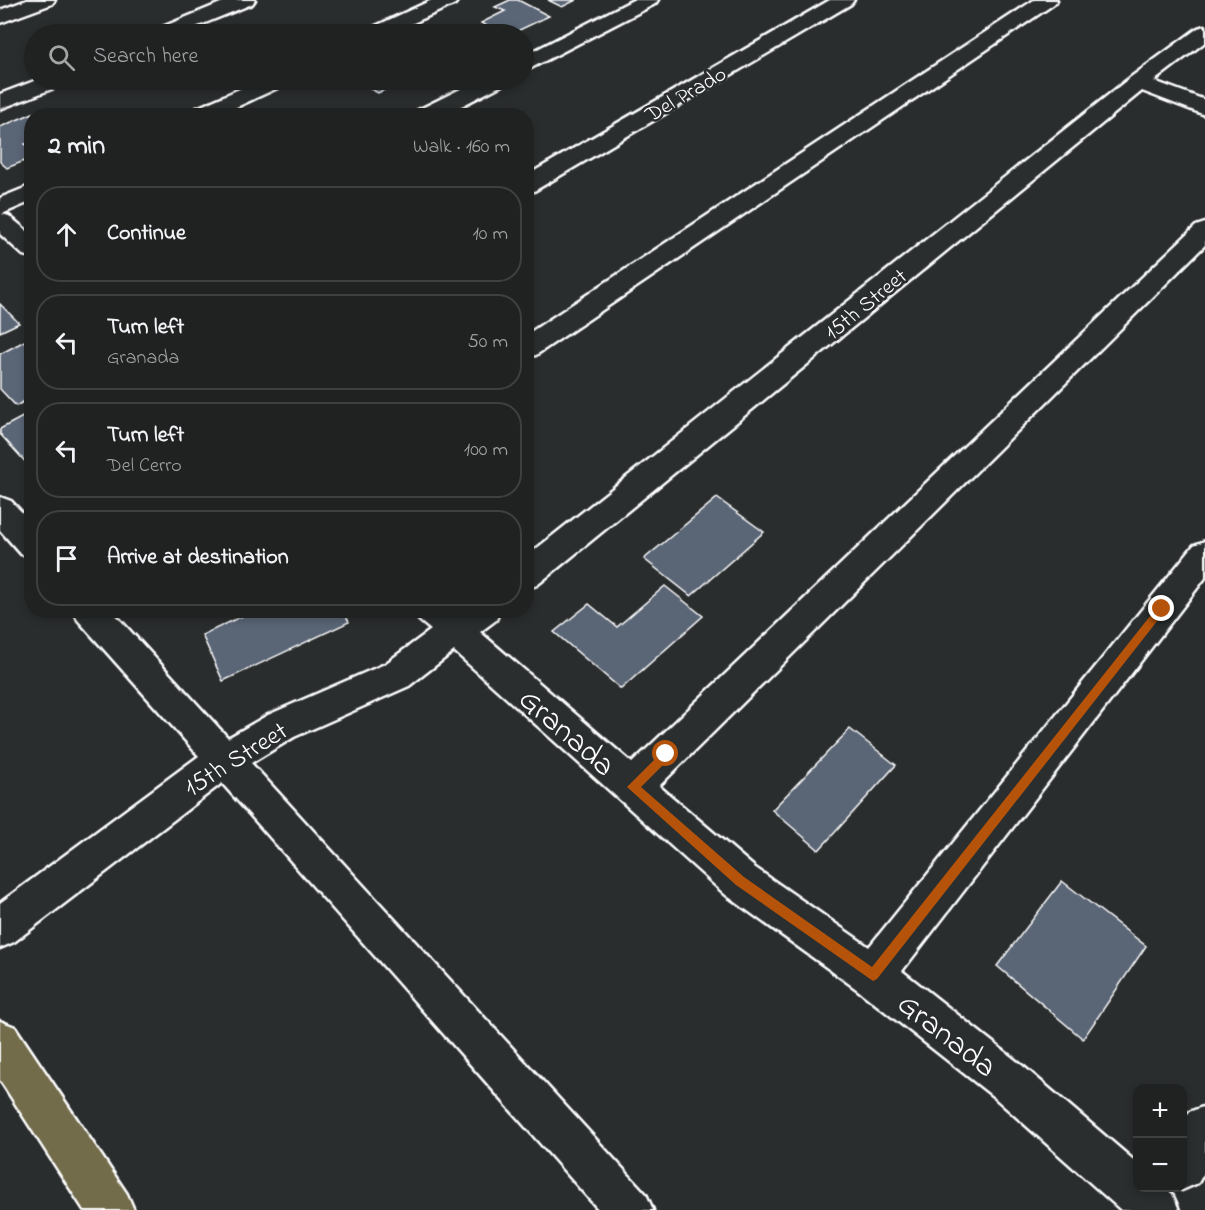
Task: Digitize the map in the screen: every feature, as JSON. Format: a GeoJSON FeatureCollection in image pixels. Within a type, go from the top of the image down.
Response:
{"type":"FeatureCollection","features":[{"type":"Feature","properties":{"kind":"main road"},"geometry":{"type":"LineString","coordinates":[[0,1042],[111,1210]]}},
{"type":"Feature","properties":{"kind":"street"},"geometry":{"type":"LineString","coordinates":[[0,17],[45,0]]}},
{"type":"Feature","properties":{"kind":"street"},"geometry":{"type":"LineString","coordinates":[[186,24],[245,0]]}},
{"type":"Feature","properties":{"kind":"street"},"geometry":{"type":"LineString","coordinates":[[396,24],[448,0]]}},
{"type":"Feature","properties":{"kind":"street"},"geometry":{"type":"LineString","coordinates":[[534,59],[648,0]]}},
{"type":"Feature","properties":{"kind":"street","name":"Del Prado"},"geometry":{"type":"LineString","coordinates":[[534,181],[844,0]]}},
{"type":"Feature","properties":{"kind":"street"},"geometry":{"type":"LineString","coordinates":[[534,343],[1047,0]]}},
{"type":"Feature","properties":{"kind":"street","name":"15th Street"},"geometry":{"type":"LineString","coordinates":[[534,570],[1139,82],[1205,32]]}},
{"type":"Feature","properties":{"kind":"street"},"geometry":{"type":"LineString","coordinates":[[1139,82],[1205,108]]}},
{"type":"Feature","properties":{"kind":"street"},"geometry":{"type":"LineString","coordinates":[[0,102],[29,90]]}},
{"type":"Feature","properties":{"kind":"street"},"geometry":{"type":"LineString","coordinates":[[215,108],[254,90]]}},
{"type":"Feature","properties":{"kind":"street"},"geometry":{"type":"LineString","coordinates":[[440,108],[475,90]]}},
{"type":"Feature","properties":{"kind":"street"},"geometry":{"type":"LineString","coordinates":[[0,207],[24,196]]}},
{"type":"Feature","properties":{"kind":"street"},"geometry":{"type":"LineString","coordinates":[[0,221],[24,242]]}},
{"type":"Feature","properties":{"kind":"street"},"geometry":{"type":"LineString","coordinates":[[633,787],[1205,231]]}},
{"type":"Feature","properties":{"kind":"street"},"geometry":{"type":"LineString","coordinates":[[0,509],[24,535]]}},
{"type":"Feature","properties":{"kind":"street"},"geometry":{"type":"LineString","coordinates":[[873,975],[1205,554]]}},
{"type":"Feature","properties":{"kind":"street"},"geometry":{"type":"LineString","coordinates":[[97,618],[630,1210]]}},
{"type":"Feature","properties":{"kind":"street","name":"15th Street"},"geometry":{"type":"LineString","coordinates":[[0,928],[223,760],[281,726],[397,675],[457,618]]}},
{"type":"Feature","properties":{"kind":"street","name":"Granada"},"geometry":{"type":"LineString","coordinates":[[457,618],[633,787],[740,881],[873,975],[1009,1082],[1157,1210]]}},
{"type":"Feature","properties":{"kind":"street"},"geometry":{"type":"LineString","coordinates":[[1187,1159],[1205,1128]]}},
{"type":"Feature","properties":{"kind":"street"},"geometry":{"type":"LineString","coordinates":[[1157,1210],[1168,1192]]}},
{"type":"Feature","properties":{"kind":"building"},"geometry":{"type":"Polygon","coordinates":[[[510,0],[518,0],[549,16],[532,24],[481,23],[505,11],[495,7],[510,0]]]}},
{"type":"Feature","properties":{"kind":"building"},"geometry":{"type":"Polygon","coordinates":[[[548,0],[576,0],[562,7],[548,0]]]}},
{"type":"Feature","properties":{"kind":"building"},"geometry":{"type":"Polygon","coordinates":[[[24,117],[24,161],[7,168],[0,162],[0,127],[24,117]]]}},
{"type":"Feature","properties":{"kind":"building"},"geometry":{"type":"Polygon","coordinates":[[[0,304],[19,323],[0,332],[0,304]]]}},
{"type":"Feature","properties":{"kind":"building"},"geometry":{"type":"Polygon","coordinates":[[[24,341],[24,402],[16,406],[0,389],[0,354],[24,341]]]}},
{"type":"Feature","properties":{"kind":"building"},"geometry":{"type":"Polygon","coordinates":[[[24,416],[24,460],[0,434],[0,429],[24,416]]]}},
{"type":"Feature","properties":{"kind":"building"},"geometry":{"type":"Polygon","coordinates":[[[717,498],[764,532],[691,596],[644,559],[717,498]]]}},
{"type":"Feature","properties":{"kind":"building"},"geometry":{"type":"Polygon","coordinates":[[[665,586],[703,616],[621,689],[554,632],[589,604],[617,627],[665,586]]]}},
{"type":"Feature","properties":{"kind":"building"},"geometry":{"type":"Polygon","coordinates":[[[238,618],[347,618],[349,622],[223,681],[202,635],[238,618]]]}},
{"type":"Feature","properties":{"kind":"building"},"geometry":{"type":"Polygon","coordinates":[[[850,729],[896,765],[819,850],[772,810],[850,729]]]}},
{"type":"Feature","properties":{"kind":"building"},"geometry":{"type":"Polygon","coordinates":[[[1062,881],[1146,946],[1083,1039],[997,966],[1062,881]]]}},
{"type":"Feature","properties":{"kind":"route"},"geometry":{"type":"LineString","coordinates":[[666,754],[633,787],[740,881],[873,975],[1162,609]]}}]}
